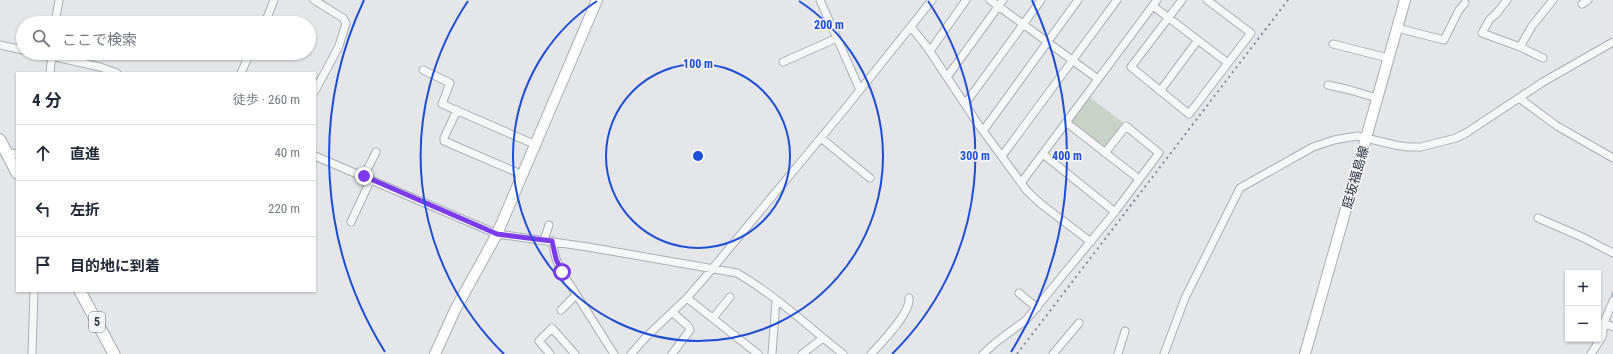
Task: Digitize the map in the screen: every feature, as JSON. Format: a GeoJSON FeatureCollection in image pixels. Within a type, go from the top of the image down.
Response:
{"type":"FeatureCollection","features":[{"type":"Feature","properties":{"kind":"main road"},"geometry":{"type":"LineString","coordinates":[[5,148],[16,170]]}},
{"type":"Feature","properties":{"kind":"main road","name":"5"},"geometry":{"type":"LineString","coordinates":[[81,292],[114,354]]}},
{"type":"Feature","properties":{"kind":"street"},"geometry":{"type":"LineString","coordinates":[[56,16],[59,0]]}},
{"type":"Feature","properties":{"kind":"street"},"geometry":{"type":"LineString","coordinates":[[268,16],[274,0]]}},
{"type":"Feature","properties":{"kind":"street"},"geometry":{"type":"LineString","coordinates":[[314,0],[343,18],[346,23],[339,46],[316,88]]}},
{"type":"Feature","properties":{"kind":"street"},"geometry":{"type":"LineString","coordinates":[[435,354],[455,310],[497,234],[597,0]]}},
{"type":"Feature","properties":{"kind":"street"},"geometry":{"type":"LineString","coordinates":[[820,0],[860,90]]}},
{"type":"Feature","properties":{"kind":"street"},"geometry":{"type":"LineString","coordinates":[[631,354],[646,337],[687,298],[712,269],[821,138],[932,0]]}},
{"type":"Feature","properties":{"kind":"street"},"geometry":{"type":"LineString","coordinates":[[930,51],[966,0]]}},
{"type":"Feature","properties":{"kind":"street"},"geometry":{"type":"LineString","coordinates":[[990,0],[1001,3],[1024,24],[1098,79]]}},
{"type":"Feature","properties":{"kind":"street"},"geometry":{"type":"LineString","coordinates":[[965,104],[1041,0]]}},
{"type":"Feature","properties":{"kind":"street"},"geometry":{"type":"LineString","coordinates":[[983,131],[1078,0]]}},
{"type":"Feature","properties":{"kind":"street"},"geometry":{"type":"LineString","coordinates":[[1002,156],[1117,0]]}},
{"type":"Feature","properties":{"kind":"street"},"geometry":{"type":"LineString","coordinates":[[1182,0],[1131,67],[1189,114],[1251,33],[1207,0]]}},
{"type":"Feature","properties":{"kind":"street","name":"庭坂福島線"},"geometry":{"type":"LineString","coordinates":[[1306,354],[1404,0]]}},
{"type":"Feature","properties":{"kind":"street"},"geometry":{"type":"LineString","coordinates":[[1507,0],[1490,19],[1482,33],[1520,47],[1543,58]]}},
{"type":"Feature","properties":{"kind":"street"},"geometry":{"type":"LineString","coordinates":[[1520,47],[1532,26],[1552,0]]}},
{"type":"Feature","properties":{"kind":"street"},"geometry":{"type":"LineString","coordinates":[[947,77],[1001,3]]}},
{"type":"Feature","properties":{"kind":"street"},"geometry":{"type":"LineString","coordinates":[[1021,183],[1155,3],[1168,18],[1228,63]]}},
{"type":"Feature","properties":{"kind":"street"},"geometry":{"type":"LineString","coordinates":[[1397,28],[1444,40],[1459,10],[1465,3]]}},
{"type":"Feature","properties":{"kind":"street"},"geometry":{"type":"LineString","coordinates":[[911,26],[930,51],[983,131],[1027,191],[1041,204],[1091,242]]}},
{"type":"Feature","properties":{"kind":"street"},"geometry":{"type":"LineString","coordinates":[[783,62],[837,38]]}},
{"type":"Feature","properties":{"kind":"street"},"geometry":{"type":"LineString","coordinates":[[1160,91],[1198,40]]}},
{"type":"Feature","properties":{"kind":"street"},"geometry":{"type":"LineString","coordinates":[[1164,354],[1185,298],[1240,188],[1313,147],[1334,140],[1357,136],[1408,147],[1438,143],[1466,133],[1562,70],[1613,42]]}},
{"type":"Feature","properties":{"kind":"street"},"geometry":{"type":"LineString","coordinates":[[1333,44],[1388,58]]}},
{"type":"Feature","properties":{"kind":"street"},"geometry":{"type":"LineString","coordinates":[[0,46],[16,49]]}},
{"type":"Feature","properties":{"kind":"street"},"geometry":{"type":"LineString","coordinates":[[50,72],[51,60]]}},
{"type":"Feature","properties":{"kind":"street"},"geometry":{"type":"LineString","coordinates":[[76,60],[100,66],[114,72]]}},
{"type":"Feature","properties":{"kind":"street"},"geometry":{"type":"LineString","coordinates":[[241,72],[247,60]]}},
{"type":"Feature","properties":{"kind":"street"},"geometry":{"type":"LineString","coordinates":[[423,70],[450,83],[442,104],[536,145]]}},
{"type":"Feature","properties":{"kind":"street"},"geometry":{"type":"LineString","coordinates":[[1328,85],[1377,98]]}},
{"type":"Feature","properties":{"kind":"street"},"geometry":{"type":"LineString","coordinates":[[1519,98],[1557,126],[1613,158]]}},
{"type":"Feature","properties":{"kind":"street"},"geometry":{"type":"LineString","coordinates":[[457,110],[444,141],[523,175]]}},
{"type":"Feature","properties":{"kind":"street"},"geometry":{"type":"LineString","coordinates":[[1067,122],[1139,179]]}},
{"type":"Feature","properties":{"kind":"street"},"geometry":{"type":"LineString","coordinates":[[983,354],[1026,320],[1037,308],[1115,212],[1159,153],[1126,126],[1106,153]]}},
{"type":"Feature","properties":{"kind":"street"},"geometry":{"type":"LineString","coordinates":[[821,138],[870,178]]}},
{"type":"Feature","properties":{"kind":"street"},"geometry":{"type":"LineString","coordinates":[[352,222],[376,152]]}},
{"type":"Feature","properties":{"kind":"street"},"geometry":{"type":"LineString","coordinates":[[1043,154],[1115,212]]}},
{"type":"Feature","properties":{"kind":"street"},"geometry":{"type":"LineString","coordinates":[[316,156],[497,234],[552,241],[737,273],[776,300],[843,354]]}},
{"type":"Feature","properties":{"kind":"street"},"geometry":{"type":"LineString","coordinates":[[1538,218],[1584,238],[1613,253]]}},
{"type":"Feature","properties":{"kind":"street"},"geometry":{"type":"LineString","coordinates":[[544,240],[549,225]]}},
{"type":"Feature","properties":{"kind":"street"},"geometry":{"type":"LineString","coordinates":[[552,241],[559,266],[614,354]]}},
{"type":"Feature","properties":{"kind":"street"},"geometry":{"type":"LineString","coordinates":[[32,354],[34,292]]}},
{"type":"Feature","properties":{"kind":"street"},"geometry":{"type":"LineString","coordinates":[[1019,293],[1037,308]]}},
{"type":"Feature","properties":{"kind":"street"},"geometry":{"type":"LineString","coordinates":[[561,310],[576,295]]}},
{"type":"Feature","properties":{"kind":"street"},"geometry":{"type":"LineString","coordinates":[[713,318],[730,297]]}},
{"type":"Feature","properties":{"kind":"street"},"geometry":{"type":"LineString","coordinates":[[687,298],[758,354]]}},
{"type":"Feature","properties":{"kind":"street"},"geometry":{"type":"LineString","coordinates":[[871,354],[903,316],[909,304],[910,298]]}},
{"type":"Feature","properties":{"kind":"street"},"geometry":{"type":"LineString","coordinates":[[772,354],[776,300]]}},
{"type":"Feature","properties":{"kind":"street"},"geometry":{"type":"LineString","coordinates":[[1592,354],[1602,337],[1604,323],[1613,301]]}},
{"type":"Feature","properties":{"kind":"street"},"geometry":{"type":"LineString","coordinates":[[672,312],[688,326],[690,330],[672,354]]}},
{"type":"Feature","properties":{"kind":"street"},"geometry":{"type":"LineString","coordinates":[[1053,354],[1079,323]]}},
{"type":"Feature","properties":{"kind":"street"},"geometry":{"type":"LineString","coordinates":[[1604,323],[1613,327]]}},
{"type":"Feature","properties":{"kind":"street"},"geometry":{"type":"LineString","coordinates":[[550,354],[539,341],[552,328],[575,354]]}},
{"type":"Feature","properties":{"kind":"street"},"geometry":{"type":"LineString","coordinates":[[1118,354],[1125,331]]}},
{"type":"Feature","properties":{"kind":"street"},"geometry":{"type":"LineString","coordinates":[[802,354],[823,338]]}},
{"type":"Feature","properties":{"kind":"shaded area"},"geometry":{"type":"Polygon","coordinates":[[[1088,96],[1125,124],[1105,150],[1069,122],[1088,96]]]}},
{"type":"Feature","properties":{"kind":"waterway"},"geometry":{"type":"LineString","coordinates":[[1612,299],[1613,292]]}},
{"type":"Feature","properties":{"kind":"railway"},"geometry":{"type":"LineString","coordinates":[[1017,354],[1288,0]]}},
{"type":"Feature","properties":{"kind":"route"},"geometry":{"type":"LineString","coordinates":[[364,176],[497,234],[552,241],[556,259],[562,272]]}}]}
